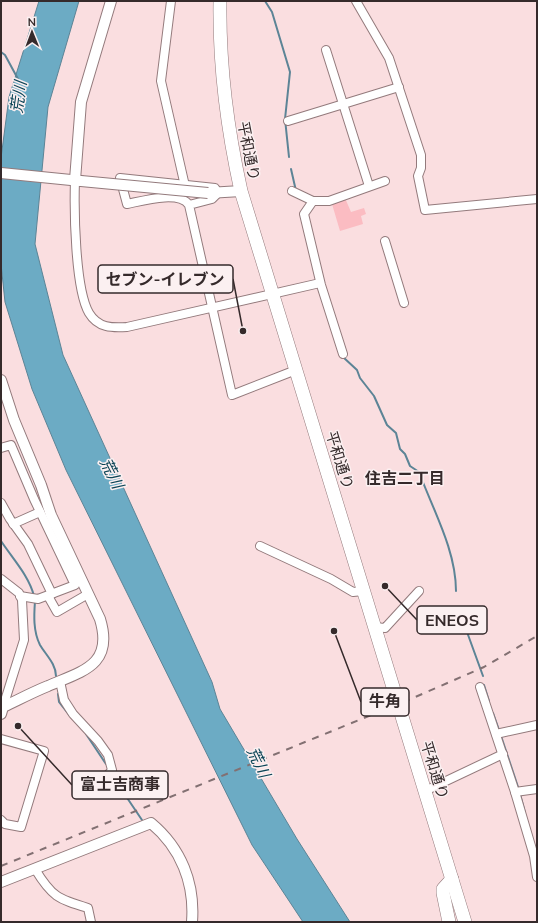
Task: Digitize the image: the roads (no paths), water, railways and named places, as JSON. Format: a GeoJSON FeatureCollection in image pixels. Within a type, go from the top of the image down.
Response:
{"type":"FeatureCollection","features":[{"type":"Feature","properties":{"kind":"highway","name":"平和通り"},"geometry":{"type":"LineString","coordinates":[[220,1],[221,70],[227,120],[240,191],[465,922]]}},
{"type":"Feature","properties":{"kind":"highway"},"geometry":{"type":"LineString","coordinates":[[449,917],[443,889],[452,879]]}},
{"type":"Feature","properties":{"kind":"street"},"geometry":{"type":"LineString","coordinates":[[111,1],[81,102],[75,180],[75,226],[79,269],[86,305],[93,318],[109,328],[118,328],[320,283]]}},
{"type":"Feature","properties":{"kind":"street"},"geometry":{"type":"LineString","coordinates":[[171,1],[161,81],[185,186]]}},
{"type":"Feature","properties":{"kind":"street"},"geometry":{"type":"LineString","coordinates":[[356,1],[389,58],[399,87],[421,155],[421,168],[418,176],[425,210],[537,199]]}},
{"type":"Feature","properties":{"kind":"street"},"geometry":{"type":"LineString","coordinates":[[326,50],[369,186]]}},
{"type":"Feature","properties":{"kind":"street"},"geometry":{"type":"LineString","coordinates":[[288,121],[399,87]]}},
{"type":"Feature","properties":{"kind":"street"},"geometry":{"type":"LineString","coordinates":[[1,173],[213,193],[240,191]]}},
{"type":"Feature","properties":{"kind":"street"},"geometry":{"type":"LineString","coordinates":[[189,205],[212,199],[215,188],[120,178],[128,204],[160,197],[181,199],[189,205],[232,395],[296,370]]}},
{"type":"Feature","properties":{"kind":"street"},"geometry":{"type":"LineString","coordinates":[[292,191],[313,201],[329,201],[385,181]]}},
{"type":"Feature","properties":{"kind":"street"},"geometry":{"type":"LineString","coordinates":[[313,201],[304,214],[320,283],[344,354]]}},
{"type":"Feature","properties":{"kind":"street"},"geometry":{"type":"LineString","coordinates":[[385,241],[404,303]]}},
{"type":"Feature","properties":{"kind":"street"},"geometry":{"type":"LineString","coordinates":[[1,380],[14,420],[41,485],[51,515],[104,632],[104,646],[95,662],[88,668],[2,710]]}},
{"type":"Feature","properties":{"kind":"street"},"geometry":{"type":"LineString","coordinates":[[1,448],[11,445],[40,512],[75,585],[50,595],[34,599],[20,596],[1,579]]}},
{"type":"Feature","properties":{"kind":"street"},"geometry":{"type":"LineString","coordinates":[[1,503],[13,524],[28,544],[57,612],[88,594]]}},
{"type":"Feature","properties":{"kind":"street"},"geometry":{"type":"LineString","coordinates":[[13,524],[40,512]]}},
{"type":"Feature","properties":{"kind":"street"},"geometry":{"type":"LineString","coordinates":[[260,546],[331,579],[353,592],[363,591]]}},
{"type":"Feature","properties":{"kind":"street"},"geometry":{"type":"LineString","coordinates":[[374,627],[385,628],[419,591]]}},
{"type":"Feature","properties":{"kind":"street"},"geometry":{"type":"LineString","coordinates":[[2,710],[24,640],[20,596]]}},
{"type":"Feature","properties":{"kind":"street"},"geometry":{"type":"LineString","coordinates":[[60,681],[64,700],[73,714],[98,741],[108,755],[112,770],[107,776]]}},
{"type":"Feature","properties":{"kind":"street"},"geometry":{"type":"LineString","coordinates":[[480,687],[515,792],[536,865],[537,877]]}},
{"type":"Feature","properties":{"kind":"street"},"geometry":{"type":"LineString","coordinates":[[496,734],[537,725]]}},
{"type":"Feature","properties":{"kind":"street"},"geometry":{"type":"LineString","coordinates":[[1,739],[44,751],[21,827],[5,824],[1,820]]}},
{"type":"Feature","properties":{"kind":"street"},"geometry":{"type":"LineString","coordinates":[[425,791],[502,754]]}},
{"type":"Feature","properties":{"kind":"street"},"geometry":{"type":"LineString","coordinates":[[515,792],[537,789]]}},
{"type":"Feature","properties":{"kind":"street"},"geometry":{"type":"LineString","coordinates":[[1,882],[151,823],[161,831],[174,848],[187,874],[193,906],[192,922]]}},
{"type":"Feature","properties":{"kind":"street"},"geometry":{"type":"LineString","coordinates":[[35,869],[46,888],[53,894],[68,902],[88,908],[91,922]]}},
{"type":"Feature","properties":{"kind":"water","name":"荒川"},"geometry":{"type":"Polygon","coordinates":[[[39,1],[79,1],[48,107],[35,244],[63,355],[212,682],[220,709],[297,839],[350,922],[303,922],[252,845],[66,470],[32,389],[5,302],[1,264],[1,158],[9,97],[39,1]]]}},
{"type":"Feature","properties":{"kind":"waterway"},"geometry":{"type":"LineString","coordinates":[[265,1],[272,12],[290,72],[285,119],[289,157]]}},
{"type":"Feature","properties":{"kind":"waterway","name":"荒川"},"geometry":{"type":"LineString","coordinates":[[1,52],[5,55],[18,79]]}},
{"type":"Feature","properties":{"kind":"waterway"},"geometry":{"type":"LineString","coordinates":[[291,169],[296,191]]}},
{"type":"Feature","properties":{"kind":"waterway"},"geometry":{"type":"LineString","coordinates":[[343,357],[357,370],[360,378],[374,396],[387,425],[396,433],[400,449],[405,454],[410,466],[419,472],[448,545],[455,576],[456,591]]}},
{"type":"Feature","properties":{"kind":"waterway"},"geometry":{"type":"LineString","coordinates":[[1,541],[25,575],[34,596]]}},
{"type":"Feature","properties":{"kind":"waterway"},"geometry":{"type":"LineString","coordinates":[[35,601],[34,617],[36,634],[40,645],[53,664],[56,676]]}},
{"type":"Feature","properties":{"kind":"waterway"},"geometry":{"type":"LineString","coordinates":[[467,632],[483,676]]}},
{"type":"Feature","properties":{"kind":"waterway"},"geometry":{"type":"LineString","coordinates":[[484,685],[489,701]]}},
{"type":"Feature","properties":{"kind":"waterway"},"geometry":{"type":"LineString","coordinates":[[58,694],[59,702],[70,716]]}},
{"type":"Feature","properties":{"kind":"waterway"},"geometry":{"type":"LineString","coordinates":[[493,713],[499,730]]}},
{"type":"Feature","properties":{"kind":"waterway"},"geometry":{"type":"LineString","coordinates":[[86,734],[106,764]]}},
{"type":"Feature","properties":{"kind":"waterway"},"geometry":{"type":"LineString","coordinates":[[501,736],[519,790]]}},
{"type":"Feature","properties":{"kind":"waterway"},"geometry":{"type":"LineString","coordinates":[[113,777],[142,820]]}},
{"type":"Feature","properties":{"kind":"waterway"},"geometry":{"type":"LineString","coordinates":[[520,794],[525,813]]}},
{"type":"Feature","properties":{"kind":"railway"},"geometry":{"type":"LineString","coordinates":[[1,866],[413,698],[484,667],[537,636]]}},
{"type":"Feature","properties":{"kind":"place","name":"セブン-イレブン"},"geometry":{"type":"Point","coordinates":[243,331]}},
{"type":"Feature","properties":{"kind":"place","name":"ENEOS"},"geometry":{"type":"Point","coordinates":[385,586]}},
{"type":"Feature","properties":{"kind":"place","name":"牛角"},"geometry":{"type":"Point","coordinates":[334,631]}},
{"type":"Feature","properties":{"kind":"place","name":"富士吉商事"},"geometry":{"type":"Point","coordinates":[18,726]}},
{"type":"Feature","properties":{"kind":"district","name":"住吉二丁目"},"geometry":{"type":"Point","coordinates":[405,478]}}]}
